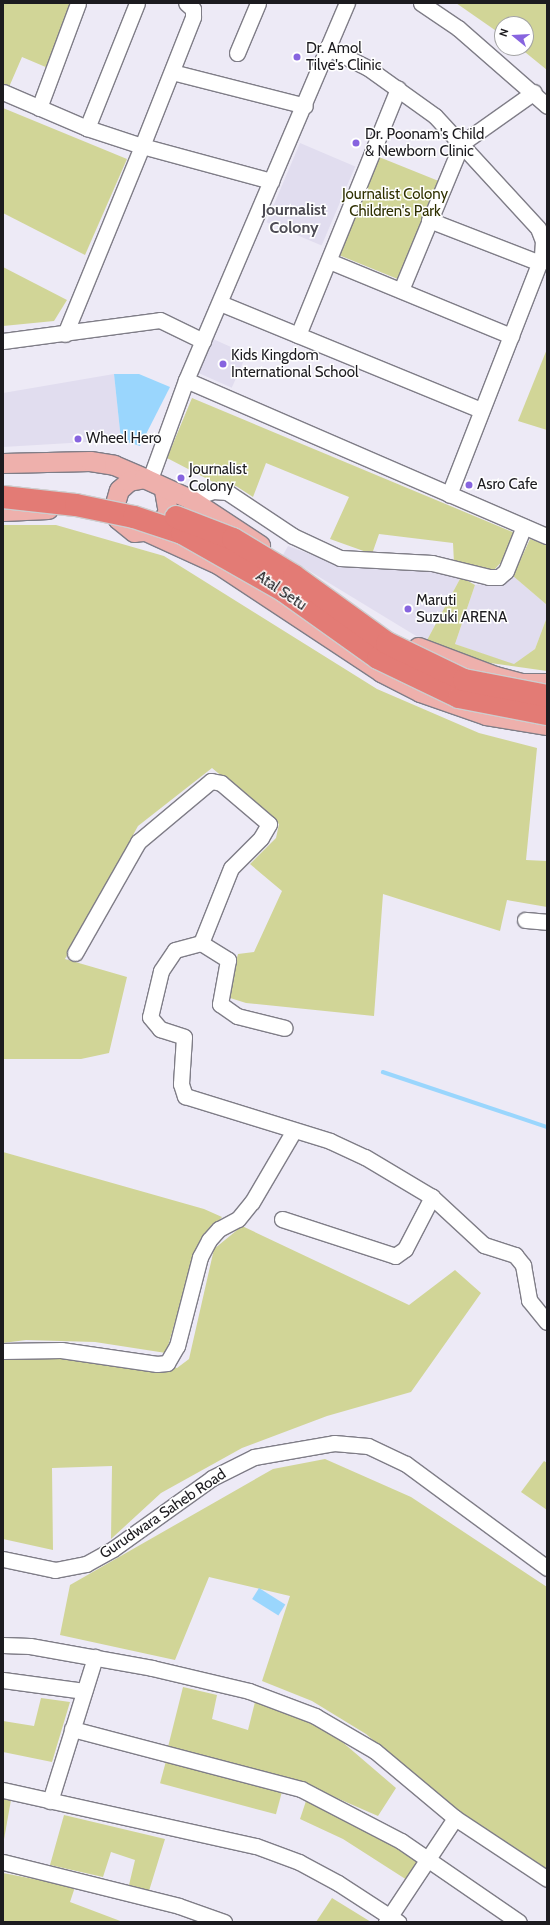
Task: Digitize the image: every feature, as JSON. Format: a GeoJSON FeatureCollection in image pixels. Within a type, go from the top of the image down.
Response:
{"type":"FeatureCollection","features":[{"type":"Feature","properties":{"kind":"highway","name":"Atal Setu"},"geometry":{"type":"LineString","coordinates":[[3,483],[80,491],[185,520],[240,543],[294,576],[387,643],[464,680],[547,696]]}},
{"type":"Feature","properties":{"kind":"highway","name":"Atal Setu"},"geometry":{"type":"LineString","coordinates":[[3,497],[76,505],[134,517],[182,533],[284,591],[378,658],[459,697],[547,714]]}},
{"type":"Feature","properties":{"kind":"main road"},"geometry":{"type":"LineString","coordinates":[[3,463],[90,461],[114,465],[190,499],[228,522],[365,620],[408,642],[495,676],[521,683],[547,683]]}},
{"type":"Feature","properties":{"kind":"main road"},"geometry":{"type":"LineString","coordinates":[[122,524],[116,514],[116,495],[129,482],[153,482]]}},
{"type":"Feature","properties":{"kind":"main road"},"geometry":{"type":"LineString","coordinates":[[148,532],[161,525],[168,512],[153,482]]}},
{"type":"Feature","properties":{"kind":"main road"},"geometry":{"type":"LineString","coordinates":[[3,511],[49,509],[122,524],[134,532],[148,532],[218,564],[381,672],[420,692],[486,715],[547,725]]}},
{"type":"Feature","properties":{"kind":"street"},"geometry":{"type":"LineString","coordinates":[[39,108],[78,3]]}},
{"type":"Feature","properties":{"kind":"street"},"geometry":{"type":"LineString","coordinates":[[88,128],[138,3]]}},
{"type":"Feature","properties":{"kind":"street"},"geometry":{"type":"LineString","coordinates":[[65,334],[193,17],[193,10],[186,3]]}},
{"type":"Feature","properties":{"kind":"street"},"geometry":{"type":"LineString","coordinates":[[237,53],[258,3]]}},
{"type":"Feature","properties":{"kind":"street"},"geometry":{"type":"LineString","coordinates":[[153,482],[186,380],[305,106],[347,3]]}},
{"type":"Feature","properties":{"kind":"street"},"geometry":{"type":"LineString","coordinates":[[421,3],[458,28],[534,92],[547,106]]}},
{"type":"Feature","properties":{"kind":"street"},"geometry":{"type":"LineString","coordinates":[[328,48],[368,68],[398,89],[462,143],[538,228],[544,241],[540,263],[449,494]]}},
{"type":"Feature","properties":{"kind":"street"},"geometry":{"type":"LineString","coordinates":[[172,72],[305,106]]}},
{"type":"Feature","properties":{"kind":"street"},"geometry":{"type":"LineString","coordinates":[[298,335],[398,89]]}},
{"type":"Feature","properties":{"kind":"street"},"geometry":{"type":"LineString","coordinates":[[3,92],[88,128],[142,146],[272,180]]}},
{"type":"Feature","properties":{"kind":"street"},"geometry":{"type":"LineString","coordinates":[[400,290],[462,143],[534,92]]}},
{"type":"Feature","properties":{"kind":"street"},"geometry":{"type":"LineString","coordinates":[[429,220],[540,263]]}},
{"type":"Feature","properties":{"kind":"street"},"geometry":{"type":"LineString","coordinates":[[329,261],[511,336]]}},
{"type":"Feature","properties":{"kind":"street"},"geometry":{"type":"LineString","coordinates":[[220,303],[481,410]]}},
{"type":"Feature","properties":{"kind":"street"},"geometry":{"type":"LineString","coordinates":[[3,341],[65,334],[160,320],[203,341]]}},
{"type":"Feature","properties":{"kind":"street"},"geometry":{"type":"LineString","coordinates":[[186,380],[547,536]]}},
{"type":"Feature","properties":{"kind":"street"},"geometry":{"type":"LineString","coordinates":[[190,499],[213,491],[227,492],[293,536],[340,558],[432,563],[488,577],[499,577],[506,570],[524,526]]}},
{"type":"Feature","properties":{"kind":"street"},"geometry":{"type":"LineString","coordinates":[[75,954],[138,842],[211,782],[221,782],[269,824],[261,838],[231,868],[201,942]]}},
{"type":"Feature","properties":{"kind":"street"},"geometry":{"type":"LineString","coordinates":[[525,920],[547,922]]}},
{"type":"Feature","properties":{"kind":"street"},"geometry":{"type":"LineString","coordinates":[[201,942],[228,960],[220,1004],[237,1016],[285,1028]]}},
{"type":"Feature","properties":{"kind":"street"},"geometry":{"type":"LineString","coordinates":[[201,942],[175,950],[168,956],[150,1017],[160,1029],[184,1037],[181,1084],[185,1096],[293,1132],[330,1141],[365,1157],[432,1197],[484,1245],[515,1255],[523,1265],[529,1300],[547,1322]]}},
{"type":"Feature","properties":{"kind":"street"},"geometry":{"type":"LineString","coordinates":[[3,1351],[61,1350],[157,1364],[167,1363],[177,1346],[200,1257],[209,1240],[219,1229],[238,1219],[252,1202],[293,1132]]}},
{"type":"Feature","properties":{"kind":"street"},"geometry":{"type":"LineString","coordinates":[[282,1219],[395,1256],[405,1249],[432,1197]]}},
{"type":"Feature","properties":{"kind":"street","name":"Gurudwara Saheb Road"},"geometry":{"type":"LineString","coordinates":[[3,1559],[55,1570],[86,1564],[113,1549],[212,1478],[254,1457],[334,1443],[368,1446],[406,1464],[547,1568]]}},
{"type":"Feature","properties":{"kind":"street"},"geometry":{"type":"LineString","coordinates":[[3,1645],[96,1657],[249,1691],[316,1716],[375,1751],[455,1818],[547,1879]]}},
{"type":"Feature","properties":{"kind":"street"},"geometry":{"type":"LineString","coordinates":[[50,1801],[96,1657]]}},
{"type":"Feature","properties":{"kind":"street"},"geometry":{"type":"LineString","coordinates":[[3,1680],[84,1691]]}},
{"type":"Feature","properties":{"kind":"street"},"geometry":{"type":"LineString","coordinates":[[72,1729],[301,1789],[359,1817],[429,1860],[519,1922]]}},
{"type":"Feature","properties":{"kind":"street"},"geometry":{"type":"LineString","coordinates":[[3,1790],[256,1846],[299,1862],[391,1920],[455,1818]]}},
{"type":"Feature","properties":{"kind":"street"},"geometry":{"type":"LineString","coordinates":[[3,1862],[171,1904],[224,1922]]}},
{"type":"Feature","properties":{"kind":"shaded area"},"geometry":{"type":"Polygon","coordinates":[[[300,143],[355,166],[322,246],[266,222],[300,143]]]}},
{"type":"Feature","properties":{"kind":"shaded area","name":"Kids Kingdom International School"},"geometry":{"type":"Polygon","coordinates":[[[213,339],[247,354],[232,388],[198,373],[213,339]]]}},
{"type":"Feature","properties":{"kind":"shaded area"},"geometry":{"type":"Polygon","coordinates":[[[114,374],[121,440],[3,447],[3,393],[114,374]]]}},
{"type":"Feature","properties":{"kind":"shaded area","name":"Maruti Suzuki ARENA"},"geometry":{"type":"Polygon","coordinates":[[[288,546],[334,563],[417,565],[461,577],[426,642],[283,555],[288,546]]]}},
{"type":"Feature","properties":{"kind":"shaded area"},"geometry":{"type":"Polygon","coordinates":[[[513,576],[547,605],[547,617],[535,649],[514,665],[455,644],[475,585],[498,583],[513,576]]]}},
{"type":"Feature","properties":{"kind":"green space"},"geometry":{"type":"Polygon","coordinates":[[[3,3],[71,3],[48,68],[22,57],[9,87],[3,84],[3,3]]]}},
{"type":"Feature","properties":{"kind":"green space"},"geometry":{"type":"Polygon","coordinates":[[[456,3],[547,3],[547,70],[530,56],[534,56],[534,16],[494,16],[494,29],[456,3]]]}},
{"type":"Feature","properties":{"kind":"green space"},"geometry":{"type":"Polygon","coordinates":[[[3,108],[127,159],[85,255],[3,213],[3,108]]]}},
{"type":"Feature","properties":{"kind":"green space","name":"Journalist Colony Children's Park"},"geometry":{"type":"Polygon","coordinates":[[[379,157],[439,181],[400,280],[339,255],[379,157]]]}},
{"type":"Feature","properties":{"kind":"green space"},"geometry":{"type":"Polygon","coordinates":[[[3,267],[67,300],[54,321],[3,326],[3,267]]]}},
{"type":"Feature","properties":{"kind":"green space"},"geometry":{"type":"Polygon","coordinates":[[[547,349],[547,430],[518,421],[547,349]]]}},
{"type":"Feature","properties":{"kind":"green space"},"geometry":{"type":"Polygon","coordinates":[[[192,398],[515,533],[505,558],[494,570],[454,563],[453,543],[379,534],[372,554],[330,539],[349,497],[266,463],[253,497],[236,486],[217,484],[167,458],[192,398]]]}},
{"type":"Feature","properties":{"kind":"green space"},"geometry":{"type":"Polygon","coordinates":[[[3,525],[56,525],[164,556],[377,689],[479,733],[537,748],[526,860],[547,861],[547,907],[507,900],[500,931],[383,894],[374,1016],[246,1003],[227,997],[238,954],[254,952],[282,891],[250,864],[276,838],[279,824],[212,768],[138,826],[65,959],[127,977],[109,1053],[81,1059],[3,1059],[3,525]]]}},
{"type":"Feature","properties":{"kind":"green space"},"geometry":{"type":"Polygon","coordinates":[[[530,539],[547,545],[547,605],[513,576],[530,539]]]}},
{"type":"Feature","properties":{"kind":"green space"},"geometry":{"type":"Polygon","coordinates":[[[461,577],[475,585],[455,644],[514,664],[535,649],[547,617],[547,671],[476,661],[426,642],[461,577]]]}},
{"type":"Feature","properties":{"kind":"green space"},"geometry":{"type":"Polygon","coordinates":[[[3,1152],[204,1209],[222,1217],[197,1246],[166,1353],[95,1342],[26,1340],[3,1343],[3,1152]]]}},
{"type":"Feature","properties":{"kind":"green space"},"geometry":{"type":"Polygon","coordinates":[[[242,1226],[409,1305],[455,1270],[481,1293],[411,1392],[327,1416],[242,1448],[161,1493],[111,1539],[112,1466],[52,1468],[53,1550],[3,1539],[3,1356],[66,1354],[177,1368],[189,1359],[214,1249],[242,1226]]]}},
{"type":"Feature","properties":{"kind":"green space"},"geometry":{"type":"Polygon","coordinates":[[[325,1459],[411,1497],[547,1587],[547,1869],[455,1811],[366,1734],[312,1701],[262,1681],[290,1596],[209,1577],[175,1660],[60,1635],[70,1585],[273,1469],[325,1459]]]}},
{"type":"Feature","properties":{"kind":"green space"},"geometry":{"type":"Polygon","coordinates":[[[544,1461],[547,1463],[547,1510],[521,1492],[544,1461]]]}},
{"type":"Feature","properties":{"kind":"green space"},"geometry":{"type":"Polygon","coordinates":[[[183,1687],[217,1695],[212,1719],[248,1730],[256,1698],[333,1734],[396,1788],[378,1816],[300,1782],[168,1747],[183,1687]]]}},
{"type":"Feature","properties":{"kind":"green space"},"geometry":{"type":"Polygon","coordinates":[[[41,1698],[70,1702],[52,1762],[3,1752],[3,1721],[34,1726],[41,1698]]]}},
{"type":"Feature","properties":{"kind":"green space"},"geometry":{"type":"Polygon","coordinates":[[[166,1761],[282,1792],[276,1814],[160,1783],[166,1761]]]}},
{"type":"Feature","properties":{"kind":"green space"},"geometry":{"type":"Polygon","coordinates":[[[3,1798],[11,1800],[3,1845],[3,1798]]]}},
{"type":"Feature","properties":{"kind":"green space"},"geometry":{"type":"Polygon","coordinates":[[[306,1801],[353,1821],[419,1861],[407,1880],[343,1839],[300,1819],[306,1801]]]}},
{"type":"Feature","properties":{"kind":"green space"},"geometry":{"type":"Polygon","coordinates":[[[64,1815],[165,1839],[149,1891],[129,1885],[135,1860],[111,1852],[103,1877],[50,1865],[64,1815]]]}},
{"type":"Feature","properties":{"kind":"green space"},"geometry":{"type":"Polygon","coordinates":[[[3,1873],[75,1887],[70,1902],[123,1922],[3,1922],[3,1873]]]}},
{"type":"Feature","properties":{"kind":"green space"},"geometry":{"type":"Polygon","coordinates":[[[332,1898],[371,1922],[316,1922],[332,1898]]]}},
{"type":"Feature","properties":{"kind":"water"},"geometry":{"type":"Polygon","coordinates":[[[114,374],[139,374],[170,387],[140,446],[121,440],[114,374]]]}},
{"type":"Feature","properties":{"kind":"water"},"geometry":{"type":"Polygon","coordinates":[[[259,1588],[285,1604],[278,1615],[252,1599],[259,1588]]]}},
{"type":"Feature","properties":{"kind":"waterway"},"geometry":{"type":"LineString","coordinates":[[383,1072],[547,1127]]}},
{"type":"Feature","properties":{"kind":"place","name":"Dr. Amol Tilve's Clinic"},"geometry":{"type":"Point","coordinates":[297,57]}},
{"type":"Feature","properties":{"kind":"place","name":"Dr. Poonam's Child & Newborn Clinic"},"geometry":{"type":"Point","coordinates":[356,143]}},
{"type":"Feature","properties":{"kind":"place","name":"Kids Kingdom International School"},"geometry":{"type":"Point","coordinates":[223,364]}},
{"type":"Feature","properties":{"kind":"place","name":"Wheel Hero"},"geometry":{"type":"Point","coordinates":[78,439]}},
{"type":"Feature","properties":{"kind":"place","name":"Journalist Colony"},"geometry":{"type":"Point","coordinates":[181,478]}},
{"type":"Feature","properties":{"kind":"place","name":"Asro Cafe"},"geometry":{"type":"Point","coordinates":[469,485]}},
{"type":"Feature","properties":{"kind":"place","name":"Maruti Suzuki ARENA"},"geometry":{"type":"Point","coordinates":[408,609]}},
{"type":"Feature","properties":{"kind":"district","name":"Journalist Colony"},"geometry":{"type":"Point","coordinates":[294,219]}}]}
